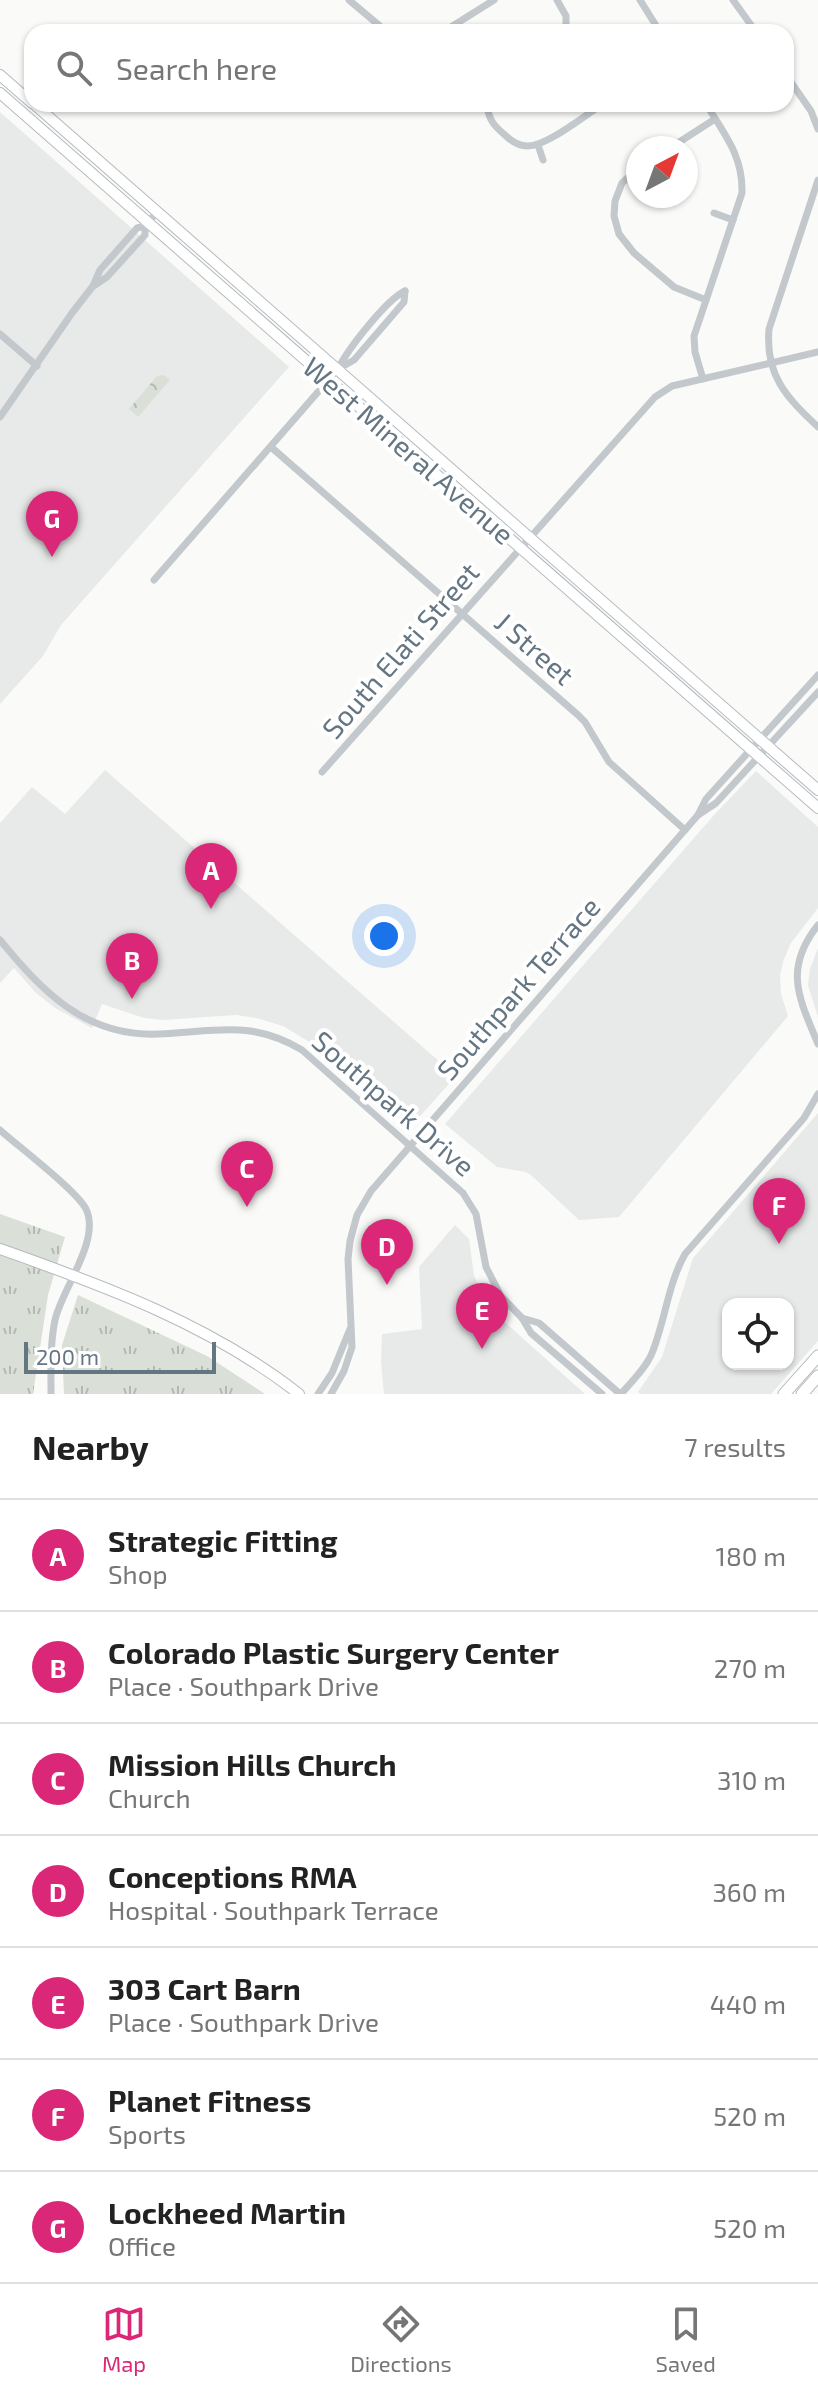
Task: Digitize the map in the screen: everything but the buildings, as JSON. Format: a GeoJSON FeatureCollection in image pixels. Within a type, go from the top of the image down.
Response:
{"type":"FeatureCollection","features":[{"type":"Feature","properties":{"kind":"main road","name":"West Mineral Avenue"},"geometry":{"type":"LineString","coordinates":[[0,75],[24,95]]}},
{"type":"Feature","properties":{"kind":"main road","name":"West Mineral Avenue"},"geometry":{"type":"LineString","coordinates":[[0,93],[818,808]]}},
{"type":"Feature","properties":{"kind":"main road","name":"West Mineral Avenue"},"geometry":{"type":"LineString","coordinates":[[43,112],[818,790]]}},
{"type":"Feature","properties":{"kind":"main road"},"geometry":{"type":"LineString","coordinates":[[0,1249],[131,1298],[211,1337],[299,1394]]}},
{"type":"Feature","properties":{"kind":"main road"},"geometry":{"type":"LineString","coordinates":[[784,1394],[818,1356]]}},
{"type":"Feature","properties":{"kind":"main road"},"geometry":{"type":"LineString","coordinates":[[802,1394],[818,1376]]}},
{"type":"Feature","properties":{"kind":"street"},"geometry":{"type":"LineString","coordinates":[[456,24],[494,0]]}},
{"type":"Feature","properties":{"kind":"street"},"geometry":{"type":"LineString","coordinates":[[557,0],[566,16],[566,24]]}},
{"type":"Feature","properties":{"kind":"street"},"geometry":{"type":"LineString","coordinates":[[640,0],[655,24]]}},
{"type":"Feature","properties":{"kind":"street"},"geometry":{"type":"LineString","coordinates":[[735,0],[751,24]]}},
{"type":"Feature","properties":{"kind":"street"},"geometry":{"type":"LineString","coordinates":[[351,1],[378,24]]}},
{"type":"Feature","properties":{"kind":"street"},"geometry":{"type":"LineString","coordinates":[[794,87],[811,111],[818,129]]}},
{"type":"Feature","properties":{"kind":"street"},"geometry":{"type":"LineString","coordinates":[[488,112],[496,127],[515,143],[526,146],[538,145],[590,112]]}},
{"type":"Feature","properties":{"kind":"street"},"geometry":{"type":"LineString","coordinates":[[703,379],[693,343],[742,193],[742,171],[734,150],[711,112]]}},
{"type":"Feature","properties":{"kind":"street"},"geometry":{"type":"LineString","coordinates":[[689,136],[715,119]]}},
{"type":"Feature","properties":{"kind":"street"},"geometry":{"type":"LineString","coordinates":[[538,145],[543,160]]}},
{"type":"Feature","properties":{"kind":"street"},"geometry":{"type":"LineString","coordinates":[[626,179],[615,201],[614,216],[619,234],[634,253],[674,287],[706,300]]}},
{"type":"Feature","properties":{"kind":"street"},"geometry":{"type":"LineString","coordinates":[[818,180],[769,329],[770,362],[776,379],[818,427]]}},
{"type":"Feature","properties":{"kind":"street"},"geometry":{"type":"LineString","coordinates":[[0,417],[72,313],[93,286],[107,277],[145,235],[147,224],[157,212]]}},
{"type":"Feature","properties":{"kind":"street"},"geometry":{"type":"LineString","coordinates":[[714,213],[733,220]]}},
{"type":"Feature","properties":{"kind":"street"},"geometry":{"type":"LineString","coordinates":[[154,580],[329,380],[346,353],[396,295],[405,291],[404,302],[354,360],[338,369]]}},
{"type":"Feature","properties":{"kind":"street"},"geometry":{"type":"LineString","coordinates":[[0,334],[37,366]]}},
{"type":"Feature","properties":{"kind":"street","name":"South Elati Street"},"geometry":{"type":"LineString","coordinates":[[322,772],[655,397],[672,386],[818,352]]}},
{"type":"Feature","properties":{"kind":"street","name":"J Street"},"geometry":{"type":"LineString","coordinates":[[271,447],[578,715],[609,762],[685,830]]}},
{"type":"Feature","properties":{"kind":"street"},"geometry":{"type":"LineString","coordinates":[[764,743],[818,675]]}},
{"type":"Feature","properties":{"kind":"street"},"geometry":{"type":"LineString","coordinates":[[764,743],[818,692]]}},
{"type":"Feature","properties":{"kind":"street","name":"Southpark Terrace"},"geometry":{"type":"LineString","coordinates":[[331,1394],[348,1362],[352,1341],[348,1259],[355,1222],[371,1191],[698,815],[716,803],[764,743]]}},
{"type":"Feature","properties":{"kind":"street"},"geometry":{"type":"LineString","coordinates":[[818,925],[803,948],[796,975],[798,994],[818,1044]]}},
{"type":"Feature","properties":{"kind":"street","name":"Southpark Drive"},"geometry":{"type":"LineString","coordinates":[[0,940],[51,997],[87,1019],[110,1028],[154,1034],[248,1029],[285,1040],[318,1063],[467,1197],[480,1225],[484,1260],[501,1296],[522,1318],[531,1333],[602,1394]]}},
{"type":"Feature","properties":{"kind":"street"},"geometry":{"type":"LineString","coordinates":[[621,1394],[652,1352],[685,1254],[804,1118],[818,1094]]}},
{"type":"Feature","properties":{"kind":"street"},"geometry":{"type":"LineString","coordinates":[[0,1130],[77,1197],[87,1210],[88,1237],[56,1318],[51,1394]]}},
{"type":"Feature","properties":{"kind":"street","name":"Southpark Drive"},"geometry":{"type":"LineString","coordinates":[[522,1318],[539,1323],[621,1394]]}},
{"type":"Feature","properties":{"kind":"street","name":"Southpark Terrace"},"geometry":{"type":"LineString","coordinates":[[318,1394],[332,1373],[350,1329]]}},
{"type":"Feature","properties":{"kind":"shaded area"},"geometry":{"type":"Polygon","coordinates":[[[0,112],[289,367],[61,625],[43,656],[0,704],[0,112]]]}},
{"type":"Feature","properties":{"kind":"shaded area"},"geometry":{"type":"Polygon","coordinates":[[[105,770],[456,1076],[414,1123],[407,1126],[311,1043],[283,1026],[236,1015],[163,1020],[144,1018],[102,1004],[92,1028],[55,1008],[35,992],[14,968],[0,983],[0,823],[32,787],[65,814],[105,770]]]}},
{"type":"Feature","properties":{"kind":"shaded area"},"geometry":{"type":"Polygon","coordinates":[[[756,771],[818,827],[818,908],[791,943],[780,975],[781,994],[788,1016],[619,1217],[579,1220],[532,1176],[497,1167],[445,1124],[714,815],[756,771]]]}},
{"type":"Feature","properties":{"kind":"shaded area"},"geometry":{"type":"Polygon","coordinates":[[[818,948],[818,1017],[808,985],[818,948]]]}},
{"type":"Feature","properties":{"kind":"shaded area"},"geometry":{"type":"Polygon","coordinates":[[[818,1113],[818,1341],[794,1368],[794,1298],[722,1298],[722,1370],[792,1370],[771,1394],[640,1394],[638,1392],[662,1357],[693,1258],[818,1113]]]}},
{"type":"Feature","properties":{"kind":"shaded area"},"geometry":{"type":"Polygon","coordinates":[[[455,1225],[469,1239],[474,1275],[488,1307],[585,1394],[384,1394],[382,1334],[422,1329],[419,1267],[455,1225]]]}},
{"type":"Feature","properties":{"kind":"green space"},"geometry":{"type":"Polygon","coordinates":[[[164,375],[170,380],[138,417],[129,409],[157,376],[164,375]]]}},
{"type":"Feature","properties":{"kind":"green space"},"geometry":{"type":"Polygon","coordinates":[[[0,1214],[65,1237],[48,1295],[33,1394],[0,1394],[0,1214]]]}},
{"type":"Feature","properties":{"kind":"green space"},"geometry":{"type":"Polygon","coordinates":[[[78,1295],[207,1356],[265,1394],[64,1394],[62,1345],[78,1295]]]}},
{"type":"Feature","properties":{"kind":"place","name":"Lockheed Martin"},"geometry":{"type":"Point","coordinates":[52,557]}},
{"type":"Feature","properties":{"kind":"place","name":"Strategic Fitting"},"geometry":{"type":"Point","coordinates":[211,909]}},
{"type":"Feature","properties":{"kind":"place","name":"Colorado Plastic Surgery Center"},"geometry":{"type":"Point","coordinates":[132,999]}},
{"type":"Feature","properties":{"kind":"place","name":"Mission Hills Church"},"geometry":{"type":"Point","coordinates":[247,1207]}},
{"type":"Feature","properties":{"kind":"place","name":"Planet Fitness"},"geometry":{"type":"Point","coordinates":[779,1244]}},
{"type":"Feature","properties":{"kind":"place","name":"Conceptions RMA"},"geometry":{"type":"Point","coordinates":[387,1285]}},
{"type":"Feature","properties":{"kind":"place","name":"303 Cart Barn"},"geometry":{"type":"Point","coordinates":[482,1349]}}]}
